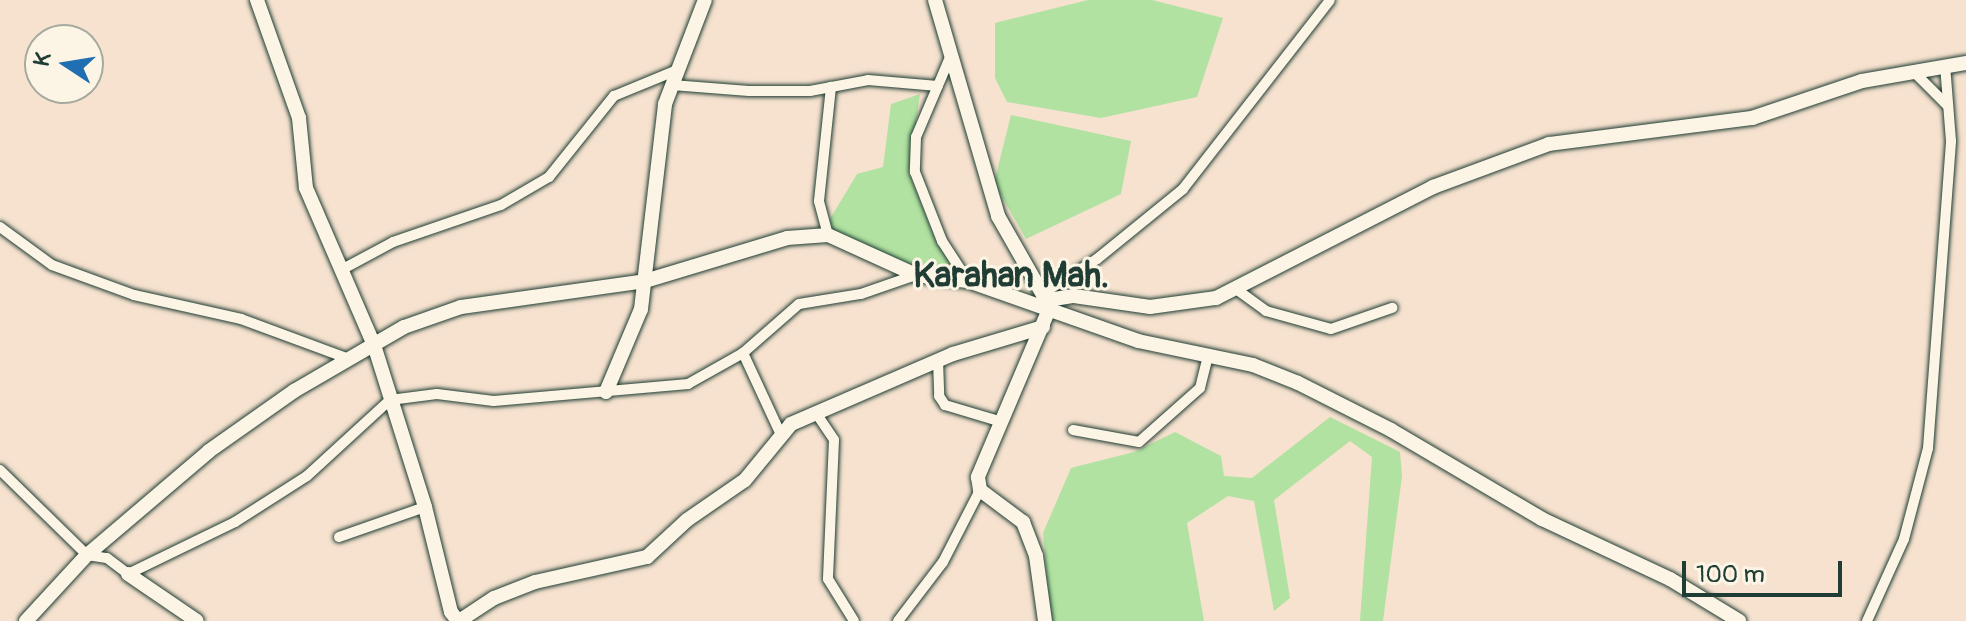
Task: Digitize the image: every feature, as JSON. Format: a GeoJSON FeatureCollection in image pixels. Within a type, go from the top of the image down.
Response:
{"type":"FeatureCollection","features":[{"type":"Feature","properties":{"kind":"street"},"geometry":{"type":"LineString","coordinates":[[257,0],[299,118],[306,188],[374,345],[425,507],[451,612],[459,621],[494,598],[535,582],[647,557],[687,520],[745,480],[781,435],[816,413],[938,360],[1043,327]]}},
{"type":"Feature","properties":{"kind":"street"},"geometry":{"type":"LineString","coordinates":[[606,392],[641,309],[653,174],[672,85],[705,0]]}},
{"type":"Feature","properties":{"kind":"street"},"geometry":{"type":"LineString","coordinates":[[935,0],[998,216],[1048,300]]}},
{"type":"Feature","properties":{"kind":"street"},"geometry":{"type":"LineString","coordinates":[[898,621],[943,562],[980,490],[978,477],[987,451],[1043,327],[1048,300],[1183,189],[1330,0]]}},
{"type":"Feature","properties":{"kind":"street"},"geometry":{"type":"LineString","coordinates":[[951,55],[916,137],[915,172],[942,241],[968,281]]}},
{"type":"Feature","properties":{"kind":"street"},"geometry":{"type":"LineString","coordinates":[[1048,300],[1074,296],[1169,306],[1236,289],[1433,187],[1549,144],[1752,118],[1862,81],[1966,63]]}},
{"type":"Feature","properties":{"kind":"street"},"geometry":{"type":"LineString","coordinates":[[1867,621],[1904,539],[1928,448],[1950,168],[1945,65]]}},
{"type":"Feature","properties":{"kind":"street"},"geometry":{"type":"LineString","coordinates":[[341,270],[393,242],[501,205],[549,177],[614,96],[677,70]]}},
{"type":"Feature","properties":{"kind":"street"},"geometry":{"type":"LineString","coordinates":[[1913,71],[1948,106]]}},
{"type":"Feature","properties":{"kind":"street"},"geometry":{"type":"LineString","coordinates":[[672,85],[749,91],[831,87],[868,80],[938,86]]}},
{"type":"Feature","properties":{"kind":"street"},"geometry":{"type":"LineString","coordinates":[[828,235],[819,201],[831,87]]}},
{"type":"Feature","properties":{"kind":"street"},"geometry":{"type":"LineString","coordinates":[[0,227],[52,265],[134,295],[241,319],[349,359]]}},
{"type":"Feature","properties":{"kind":"street"},"geometry":{"type":"LineString","coordinates":[[26,621],[87,555],[209,451],[349,359],[404,327],[461,307],[645,281],[787,238],[828,235],[916,275],[968,281],[1048,300],[1138,341],[1207,359],[1253,365],[1341,404],[1542,519],[1670,579],[1739,621]]}},
{"type":"Feature","properties":{"kind":"street"},"geometry":{"type":"LineString","coordinates":[[128,574],[235,522],[307,476],[390,400],[437,394],[494,401],[688,384],[743,353],[799,304],[861,294],[916,275]]}},
{"type":"Feature","properties":{"kind":"street"},"geometry":{"type":"LineString","coordinates":[[1236,289],[1266,311],[1331,329],[1392,308]]}},
{"type":"Feature","properties":{"kind":"street"},"geometry":{"type":"LineString","coordinates":[[743,353],[781,435]]}},
{"type":"Feature","properties":{"kind":"street"},"geometry":{"type":"LineString","coordinates":[[1073,430],[1139,442],[1200,388],[1207,359]]}},
{"type":"Feature","properties":{"kind":"street"},"geometry":{"type":"LineString","coordinates":[[938,360],[939,396],[945,405],[1002,422]]}},
{"type":"Feature","properties":{"kind":"street"},"geometry":{"type":"LineString","coordinates":[[816,413],[834,440],[828,579],[854,621]]}},
{"type":"Feature","properties":{"kind":"street"},"geometry":{"type":"LineString","coordinates":[[0,470],[87,555],[107,558],[197,621]]}},
{"type":"Feature","properties":{"kind":"street"},"geometry":{"type":"LineString","coordinates":[[980,490],[1023,522],[1036,556],[1045,621]]}},
{"type":"Feature","properties":{"kind":"street"},"geometry":{"type":"LineString","coordinates":[[339,537],[425,507]]}},
{"type":"Feature","properties":{"kind":"green space"},"geometry":{"type":"Polygon","coordinates":[[[1088,0],[1152,0],[1223,18],[1197,97],[1101,118],[1007,102],[995,78],[995,23],[1088,0]]]}},
{"type":"Feature","properties":{"kind":"green space"},"geometry":{"type":"Polygon","coordinates":[[[920,94],[909,173],[937,244],[965,275],[916,275],[828,235],[830,219],[857,174],[883,167],[891,104],[920,94]]]}},
{"type":"Feature","properties":{"kind":"green space"},"geometry":{"type":"Polygon","coordinates":[[[1011,115],[1131,141],[1121,194],[1026,239],[994,183],[1011,115]]]}},
{"type":"Feature","properties":{"kind":"green space"},"geometry":{"type":"Polygon","coordinates":[[[1330,417],[1400,452],[1402,476],[1383,621],[1360,621],[1372,457],[1350,441],[1274,500],[1290,598],[1274,611],[1254,501],[1228,496],[1187,523],[1204,621],[1051,621],[1043,533],[1071,468],[1134,452],[1175,432],[1221,456],[1224,476],[1252,478],[1330,417]]]}},
{"type":"Feature","properties":{"kind":"district","name":"Karahan Mah."},"geometry":{"type":"Point","coordinates":[1011,276]}}]}
